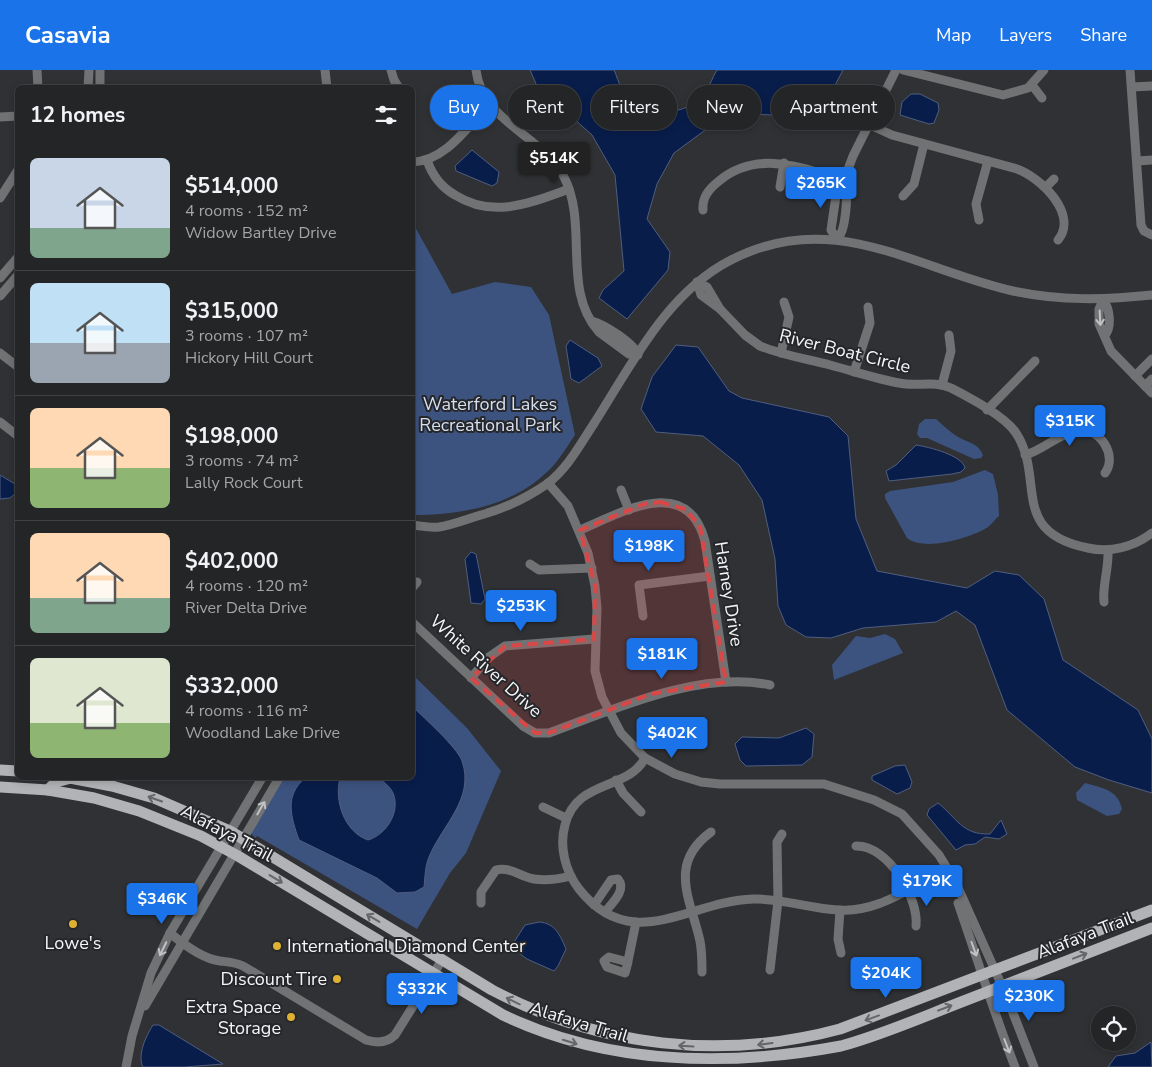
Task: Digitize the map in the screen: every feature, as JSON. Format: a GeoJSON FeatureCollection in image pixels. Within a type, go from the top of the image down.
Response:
{"type":"FeatureCollection","features":[{"type":"Feature","properties":{"kind":"main road"},"geometry":{"type":"LineString","coordinates":[[0,770],[15,771]]}},
{"type":"Feature","properties":{"kind":"main road"},"geometry":{"type":"LineString","coordinates":[[48,790],[56,782],[64,780]]}},
{"type":"Feature","properties":{"kind":"main road","name":"Alafaya Trail"},"geometry":{"type":"LineString","coordinates":[[81,780],[112,786],[154,798],[230,831],[442,960],[519,1004],[583,1028],[620,1038],[658,1044],[735,1047],[799,1039],[840,1029],[1152,910]]}},
{"type":"Feature","properties":{"kind":"main road","name":"Alafaya Trail"},"geometry":{"type":"LineString","coordinates":[[0,786],[48,790],[94,798],[139,811],[222,846],[503,1015],[579,1045],[657,1060],[736,1063],[779,1060],[842,1046],[1152,928]]}},
{"type":"Feature","properties":{"kind":"street"},"geometry":{"type":"LineString","coordinates":[[38,70],[38,85]]}},
{"type":"Feature","properties":{"kind":"street"},"geometry":{"type":"LineString","coordinates":[[88,85],[89,70]]}},
{"type":"Feature","properties":{"kind":"street"},"geometry":{"type":"LineString","coordinates":[[100,70],[100,85]]}},
{"type":"Feature","properties":{"kind":"street"},"geometry":{"type":"LineString","coordinates":[[325,70],[327,85]]}},
{"type":"Feature","properties":{"kind":"street"},"geometry":{"type":"LineString","coordinates":[[392,70],[397,85]]}},
{"type":"Feature","properties":{"kind":"street"},"geometry":{"type":"LineString","coordinates":[[476,70],[480,85]]}},
{"type":"Feature","properties":{"kind":"street"},"geometry":{"type":"LineString","coordinates":[[888,85],[896,70]]}},
{"type":"Feature","properties":{"kind":"street"},"geometry":{"type":"LineString","coordinates":[[903,70],[998,95],[1019,93],[1032,85],[1044,70]]}},
{"type":"Feature","properties":{"kind":"street"},"geometry":{"type":"LineString","coordinates":[[1130,70],[1141,225],[1144,231],[1152,236]]}},
{"type":"Feature","properties":{"kind":"street"},"geometry":{"type":"LineString","coordinates":[[1032,85],[1042,98]]}},
{"type":"Feature","properties":{"kind":"street"},"geometry":{"type":"LineString","coordinates":[[1132,87],[1152,86]]}},
{"type":"Feature","properties":{"kind":"street"},"geometry":{"type":"LineString","coordinates":[[498,112],[550,159],[564,178],[569,190],[581,299],[592,321],[602,325],[634,347],[638,355]]}},
{"type":"Feature","properties":{"kind":"street"},"geometry":{"type":"LineString","coordinates":[[0,117],[15,116]]}},
{"type":"Feature","properties":{"kind":"street"},"geometry":{"type":"LineString","coordinates":[[415,162],[427,160],[446,149],[464,130]]}},
{"type":"Feature","properties":{"kind":"street"},"geometry":{"type":"LineString","coordinates":[[837,239],[843,230],[846,190],[844,180],[865,130]]}},
{"type":"Feature","properties":{"kind":"street"},"geometry":{"type":"LineString","coordinates":[[879,130],[1022,170],[1046,187],[1057,203],[1062,219],[1062,233],[1058,240]]}},
{"type":"Feature","properties":{"kind":"street"},"geometry":{"type":"LineString","coordinates":[[904,196],[914,184],[924,144]]}},
{"type":"Feature","properties":{"kind":"street"},"geometry":{"type":"LineString","coordinates":[[427,160],[432,173],[447,190],[465,201],[486,207],[518,206],[569,190]]}},
{"type":"Feature","properties":{"kind":"street"},"geometry":{"type":"LineString","coordinates":[[1137,162],[1152,160]]}},
{"type":"Feature","properties":{"kind":"street"},"geometry":{"type":"LineString","coordinates":[[979,220],[976,204],[988,161]]}},
{"type":"Feature","properties":{"kind":"street"},"geometry":{"type":"LineString","coordinates":[[703,210],[706,193],[728,174],[757,163],[784,164],[844,180]]}},
{"type":"Feature","properties":{"kind":"street"},"geometry":{"type":"LineString","coordinates":[[780,187],[784,164]]}},
{"type":"Feature","properties":{"kind":"street"},"geometry":{"type":"LineString","coordinates":[[0,198],[15,175]]}},
{"type":"Feature","properties":{"kind":"street"},"geometry":{"type":"LineString","coordinates":[[1046,187],[1054,179]]}},
{"type":"Feature","properties":{"kind":"street"},"geometry":{"type":"LineString","coordinates":[[415,525],[437,528],[498,510],[548,483],[572,458],[656,326],[697,282],[730,260],[757,248],[798,240],[837,239],[876,246],[1013,291],[1054,298],[1103,300],[1152,295]]}},
{"type":"Feature","properties":{"kind":"street"},"geometry":{"type":"LineString","coordinates":[[0,278],[15,260]]}},
{"type":"Feature","properties":{"kind":"street"},"geometry":{"type":"LineString","coordinates":[[0,296],[15,278]]}},
{"type":"Feature","properties":{"kind":"street","name":"River Boat Circle"},"geometry":{"type":"LineString","coordinates":[[697,282],[707,287],[720,309],[750,339],[767,348],[900,384],[942,385],[1004,421],[1014,431],[1025,455],[1035,508],[1042,525],[1051,533],[1070,543],[1090,549],[1108,550],[1131,545],[1152,533]]}},
{"type":"Feature","properties":{"kind":"street"},"geometry":{"type":"LineString","coordinates":[[1103,300],[1108,309],[1109,327],[1106,336],[1114,355],[1152,393]]}},
{"type":"Feature","properties":{"kind":"street"},"geometry":{"type":"LineString","coordinates":[[781,353],[789,317],[784,302]]}},
{"type":"Feature","properties":{"kind":"street"},"geometry":{"type":"LineString","coordinates":[[854,372],[870,323],[868,307]]}},
{"type":"Feature","properties":{"kind":"street"},"geometry":{"type":"LineString","coordinates":[[942,385],[951,350],[949,334]]}},
{"type":"Feature","properties":{"kind":"street"},"geometry":{"type":"LineString","coordinates":[[0,352],[15,364]]}},
{"type":"Feature","properties":{"kind":"street"},"geometry":{"type":"LineString","coordinates":[[1135,376],[1152,359]]}},
{"type":"Feature","properties":{"kind":"street"},"geometry":{"type":"LineString","coordinates":[[987,410],[1035,361]]}},
{"type":"Feature","properties":{"kind":"street"},"geometry":{"type":"LineString","coordinates":[[1145,386],[1152,379]]}},
{"type":"Feature","properties":{"kind":"street"},"geometry":{"type":"LineString","coordinates":[[0,422],[15,434]]}},
{"type":"Feature","properties":{"kind":"street"},"geometry":{"type":"LineString","coordinates":[[1025,455],[1036,452],[1072,432],[1087,431],[1099,437],[1107,449],[1110,462],[1105,474]]}},
{"type":"Feature","properties":{"kind":"street"},"geometry":{"type":"LineString","coordinates":[[548,483],[568,506],[580,530],[592,568],[597,608],[594,639],[594,671],[608,711],[621,733],[645,758],[675,774],[701,782],[720,784],[824,784],[858,793],[902,814],[928,840],[948,870],[1002,986],[1034,1067]]}},
{"type":"Feature","properties":{"kind":"street"},"geometry":{"type":"LineString","coordinates":[[622,490],[629,510]]}},
{"type":"Feature","properties":{"kind":"street","name":"Harney Drive"},"geometry":{"type":"LineString","coordinates":[[580,530],[644,504],[660,502],[685,509],[695,519],[703,532],[726,682]]}},
{"type":"Feature","properties":{"kind":"street"},"geometry":{"type":"LineString","coordinates":[[1104,602],[1104,590],[1108,571],[1108,550]]}},
{"type":"Feature","properties":{"kind":"street"},"geometry":{"type":"LineString","coordinates":[[530,564],[539,570],[592,568]]}},
{"type":"Feature","properties":{"kind":"street"},"geometry":{"type":"LineString","coordinates":[[643,616],[640,585],[710,576]]}},
{"type":"Feature","properties":{"kind":"street","name":"White River Drive"},"geometry":{"type":"LineString","coordinates":[[415,625],[523,726],[535,733],[550,733],[651,694],[726,682],[751,680],[770,684]]}},
{"type":"Feature","properties":{"kind":"street"},"geometry":{"type":"LineString","coordinates":[[471,678],[489,657],[505,646],[594,639]]}},
{"type":"Feature","properties":{"kind":"street"},"geometry":{"type":"LineString","coordinates":[[645,758],[642,765],[631,774],[599,786],[584,795],[574,805],[566,818],[563,845],[571,876],[576,886],[594,905],[606,912],[636,922],[655,923],[692,912],[754,899],[840,910],[877,904],[909,891],[948,870]]}},
{"type":"Feature","properties":{"kind":"street"},"geometry":{"type":"LineString","coordinates":[[126,1067],[137,1019],[151,972],[170,933],[261,780]]}},
{"type":"Feature","properties":{"kind":"street"},"geometry":{"type":"LineString","coordinates":[[137,1019],[278,780]]}},
{"type":"Feature","properties":{"kind":"street"},"geometry":{"type":"LineString","coordinates":[[616,780],[623,793],[641,812]]}},
{"type":"Feature","properties":{"kind":"street"},"geometry":{"type":"LineString","coordinates":[[544,807],[566,818]]}},
{"type":"Feature","properties":{"kind":"street"},"geometry":{"type":"LineString","coordinates":[[702,972],[701,943],[685,889],[684,875],[688,859],[702,839],[711,832]]}},
{"type":"Feature","properties":{"kind":"street"},"geometry":{"type":"LineString","coordinates":[[770,970],[778,901],[777,842],[782,834]]}},
{"type":"Feature","properties":{"kind":"street"},"geometry":{"type":"LineString","coordinates":[[856,846],[867,847],[894,868],[909,891],[918,915],[916,926]]}},
{"type":"Feature","properties":{"kind":"street"},"geometry":{"type":"LineString","coordinates":[[481,902],[481,892],[496,870],[503,868],[534,880],[551,880],[571,876]]}},
{"type":"Feature","properties":{"kind":"street"},"geometry":{"type":"LineString","coordinates":[[948,870],[987,992],[1015,1067]]}},
{"type":"Feature","properties":{"kind":"street"},"geometry":{"type":"LineString","coordinates":[[594,905],[611,880],[618,880],[622,884],[621,889],[606,912]]}},
{"type":"Feature","properties":{"kind":"street"},"geometry":{"type":"LineString","coordinates":[[840,910],[838,939],[841,953]]}},
{"type":"Feature","properties":{"kind":"street"},"geometry":{"type":"LineString","coordinates":[[628,962],[609,957],[604,961],[607,967],[625,973],[628,962],[636,922]]}},
{"type":"Feature","properties":{"kind":"street"},"geometry":{"type":"LineString","coordinates":[[170,933],[181,943],[211,958],[232,961],[243,966],[366,1040],[374,1042],[391,1039],[395,1035],[442,960]]}},
{"type":"Feature","properties":{"kind":"street"},"geometry":{"type":"LineString","coordinates":[[735,1047],[736,1063]]}},
{"type":"Feature","properties":{"kind":"highlighted area"},"geometry":{"type":"Polygon","coordinates":[[[660,502],[685,509],[700,526],[726,682],[651,694],[549,733],[535,733],[471,678],[505,646],[594,639],[595,586],[580,530],[644,504],[660,502]]]}},
{"type":"Feature","properties":{"kind":"green space","name":"Waterford Lakes Recreational Park"},"geometry":{"type":"Polygon","coordinates":[[[415,227],[452,294],[495,282],[531,287],[549,315],[575,435],[553,466],[523,490],[506,499],[470,510],[415,515],[415,227]]]}},
{"type":"Feature","properties":{"kind":"green space"},"geometry":{"type":"Polygon","coordinates":[[[925,419],[936,419],[955,435],[976,446],[983,455],[981,458],[974,459],[927,438],[920,438],[917,434],[919,424],[925,419]]]}},
{"type":"Feature","properties":{"kind":"green space"},"geometry":{"type":"Polygon","coordinates":[[[985,470],[993,474],[998,495],[999,516],[988,527],[959,539],[936,544],[924,544],[907,538],[885,498],[885,494],[890,491],[953,482],[985,470]]]}},
{"type":"Feature","properties":{"kind":"green space"},"geometry":{"type":"Polygon","coordinates":[[[885,634],[895,639],[903,653],[834,680],[832,665],[856,636],[870,638],[885,634]]]}},
{"type":"Feature","properties":{"kind":"green space"},"geometry":{"type":"Polygon","coordinates":[[[415,677],[467,728],[501,771],[466,853],[450,873],[417,929],[257,836],[255,838],[251,833],[281,780],[415,780],[415,677]]]}},
{"type":"Feature","properties":{"kind":"green space"},"geometry":{"type":"Polygon","coordinates":[[[1085,783],[1104,788],[1113,794],[1122,809],[1119,814],[1107,816],[1077,800],[1076,793],[1085,783]]]}},
{"type":"Feature","properties":{"kind":"shaded area"},"geometry":{"type":"Polygon","coordinates":[[[530,70],[614,70],[620,85],[591,85],[591,130],[677,130],[677,110],[687,107],[687,130],[705,130],[674,153],[657,184],[647,219],[670,252],[668,270],[627,319],[599,298],[603,290],[624,271],[615,175],[592,135],[581,125],[581,85],[537,85],[530,70]]]}},
{"type":"Feature","properties":{"kind":"shaded area"},"geometry":{"type":"Polygon","coordinates":[[[717,70],[843,70],[835,85],[771,85],[771,115],[761,114],[761,85],[710,85],[717,70]]]}},
{"type":"Feature","properties":{"kind":"shaded area"},"geometry":{"type":"Polygon","coordinates":[[[911,94],[920,94],[938,103],[939,110],[934,123],[929,124],[900,115],[902,102],[911,94]]]}},
{"type":"Feature","properties":{"kind":"shaded area"},"geometry":{"type":"Polygon","coordinates":[[[472,150],[499,172],[497,183],[492,186],[456,171],[455,166],[472,150]]]}},
{"type":"Feature","properties":{"kind":"shaded area"},"geometry":{"type":"Polygon","coordinates":[[[570,340],[598,358],[602,366],[579,383],[571,379],[566,346],[570,340]]]}},
{"type":"Feature","properties":{"kind":"shaded area"},"geometry":{"type":"Polygon","coordinates":[[[676,345],[698,347],[729,391],[742,398],[829,417],[848,436],[856,519],[877,571],[967,588],[995,571],[1019,575],[1044,599],[1063,660],[1138,710],[1152,739],[1152,793],[1075,767],[1007,710],[975,625],[956,611],[936,622],[863,628],[831,638],[806,637],[786,625],[778,606],[775,559],[762,500],[739,465],[703,436],[656,432],[641,409],[652,377],[676,345]]]}},
{"type":"Feature","properties":{"kind":"shaded area"},"geometry":{"type":"Polygon","coordinates":[[[916,445],[952,456],[963,463],[965,468],[961,472],[952,474],[889,481],[886,471],[896,465],[916,445]]]}},
{"type":"Feature","properties":{"kind":"shaded area"},"geometry":{"type":"Polygon","coordinates":[[[0,475],[15,484],[15,494],[10,498],[0,499],[0,475]]]}},
{"type":"Feature","properties":{"kind":"shaded area"},"geometry":{"type":"Polygon","coordinates":[[[471,552],[476,554],[485,599],[481,604],[471,603],[465,559],[471,552]]]}},
{"type":"Feature","properties":{"kind":"shaded area"},"geometry":{"type":"Polygon","coordinates":[[[415,709],[459,755],[465,775],[461,800],[429,857],[424,887],[415,892],[397,893],[377,878],[299,840],[294,823],[291,807],[292,799],[298,785],[303,780],[340,780],[338,796],[347,823],[360,836],[368,840],[386,828],[393,815],[395,800],[392,791],[382,780],[415,780],[415,709]]]}},
{"type":"Feature","properties":{"kind":"shaded area"},"geometry":{"type":"Polygon","coordinates":[[[806,728],[814,734],[812,757],[802,765],[746,766],[740,760],[735,744],[742,737],[779,738],[806,728]]]}},
{"type":"Feature","properties":{"kind":"shaded area"},"geometry":{"type":"Polygon","coordinates":[[[905,765],[912,782],[910,788],[897,794],[872,780],[872,776],[895,766],[905,765]]]}},
{"type":"Feature","properties":{"kind":"shaded area"},"geometry":{"type":"Polygon","coordinates":[[[938,803],[966,829],[981,834],[990,834],[1001,820],[1007,834],[999,839],[985,837],[975,844],[965,845],[956,850],[927,815],[929,809],[938,803]]]}},
{"type":"Feature","properties":{"kind":"shaded area"},"geometry":{"type":"Polygon","coordinates":[[[539,922],[553,927],[566,949],[554,971],[527,959],[511,947],[525,925],[539,922]]]}},
{"type":"Feature","properties":{"kind":"shaded area"},"geometry":{"type":"Polygon","coordinates":[[[153,1025],[159,1025],[223,1064],[185,1067],[143,1067],[141,1062],[142,1051],[145,1040],[153,1025]]]}},
{"type":"Feature","properties":{"kind":"shaded area"},"geometry":{"type":"Polygon","coordinates":[[[1151,1042],[1152,1067],[1108,1067],[1116,1056],[1135,1053],[1151,1042]]]}},
{"type":"Feature","properties":{"kind":"place","name":"Lowe's"},"geometry":{"type":"Point","coordinates":[73,924]}},
{"type":"Feature","properties":{"kind":"place","name":"International Diamond Center"},"geometry":{"type":"Point","coordinates":[277,946]}},
{"type":"Feature","properties":{"kind":"place","name":"Discount Tire"},"geometry":{"type":"Point","coordinates":[337,979]}},
{"type":"Feature","properties":{"kind":"place","name":"Extra Space Storage"},"geometry":{"type":"Point","coordinates":[291,1017]}}]}
